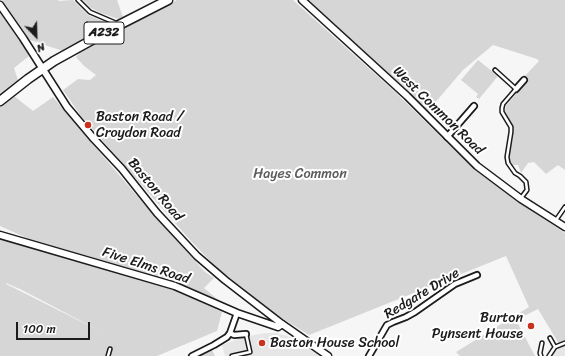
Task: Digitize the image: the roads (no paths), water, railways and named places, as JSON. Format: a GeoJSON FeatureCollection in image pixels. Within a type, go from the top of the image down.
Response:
{"type":"FeatureCollection","features":[{"type":"Feature","properties":{"kind":"highway","name":"A232"},"geometry":{"type":"LineString","coordinates":[[0,101],[54,61],[168,0]]}},
{"type":"Feature","properties":{"kind":"street","name":"West Common Road"},"geometry":{"type":"LineString","coordinates":[[302,0],[407,96],[477,166],[521,198],[565,227]]}},
{"type":"Feature","properties":{"kind":"street","name":"Baston Road"},"geometry":{"type":"LineString","coordinates":[[0,5],[67,107],[200,260],[230,285],[328,356]]}},
{"type":"Feature","properties":{"kind":"street"},"geometry":{"type":"LineString","coordinates":[[516,89],[524,80]]}},
{"type":"Feature","properties":{"kind":"street"},"geometry":{"type":"LineString","coordinates":[[447,137],[474,106]]}},
{"type":"Feature","properties":{"kind":"street","name":"Five Elms Road"},"geometry":{"type":"LineString","coordinates":[[0,235],[175,286],[237,313],[278,327],[282,324]]}},
{"type":"Feature","properties":{"kind":"street","name":"Redgate Drive"},"geometry":{"type":"LineString","coordinates":[[369,356],[387,325],[415,312],[455,284],[477,275]]}},
{"type":"Feature","properties":{"kind":"street"},"geometry":{"type":"LineString","coordinates":[[192,356],[221,342],[227,337],[230,333],[237,313]]}},
{"type":"Feature","properties":{"kind":"street"},"geometry":{"type":"LineString","coordinates":[[230,333],[234,335],[246,334]]}},
{"type":"Feature","properties":{"kind":"lane"},"geometry":{"type":"LineString","coordinates":[[78,0],[90,12],[119,25]]}},
{"type":"Feature","properties":{"kind":"lane"},"geometry":{"type":"LineString","coordinates":[[495,70],[516,89],[503,104],[502,112],[511,127],[507,156],[508,163],[515,173],[526,182],[527,190],[521,198]]}},
{"type":"Feature","properties":{"kind":"lane"},"geometry":{"type":"LineString","coordinates":[[556,221],[565,208]]}},
{"type":"Feature","properties":{"kind":"lane"},"geometry":{"type":"LineString","coordinates":[[232,356],[250,352],[246,334]]}},
{"type":"Feature","properties":{"kind":"lane"},"geometry":{"type":"LineString","coordinates":[[550,338],[555,348]]}},
{"type":"Feature","properties":{"kind":"lane"},"geometry":{"type":"LineString","coordinates":[[541,356],[540,353],[542,343]]}},
{"type":"Feature","properties":{"kind":"lane"},"geometry":{"type":"LineString","coordinates":[[549,356],[555,348],[565,343]]}},
{"type":"Feature","properties":{"kind":"lane"},"geometry":{"type":"LineString","coordinates":[[108,356],[110,349]]}},
{"type":"Feature","properties":{"kind":"place","name":"Baston Road / Croydon Road"},"geometry":{"type":"Point","coordinates":[88,125]}},
{"type":"Feature","properties":{"kind":"place","name":"Burton Pynsent House"},"geometry":{"type":"Point","coordinates":[531,326]}},
{"type":"Feature","properties":{"kind":"place","name":"Baston House School"},"geometry":{"type":"Point","coordinates":[262,343]}},
{"type":"Feature","properties":{"kind":"park label","name":"Hayes Common"},"geometry":{"type":"Point","coordinates":[300,174]}}]}
